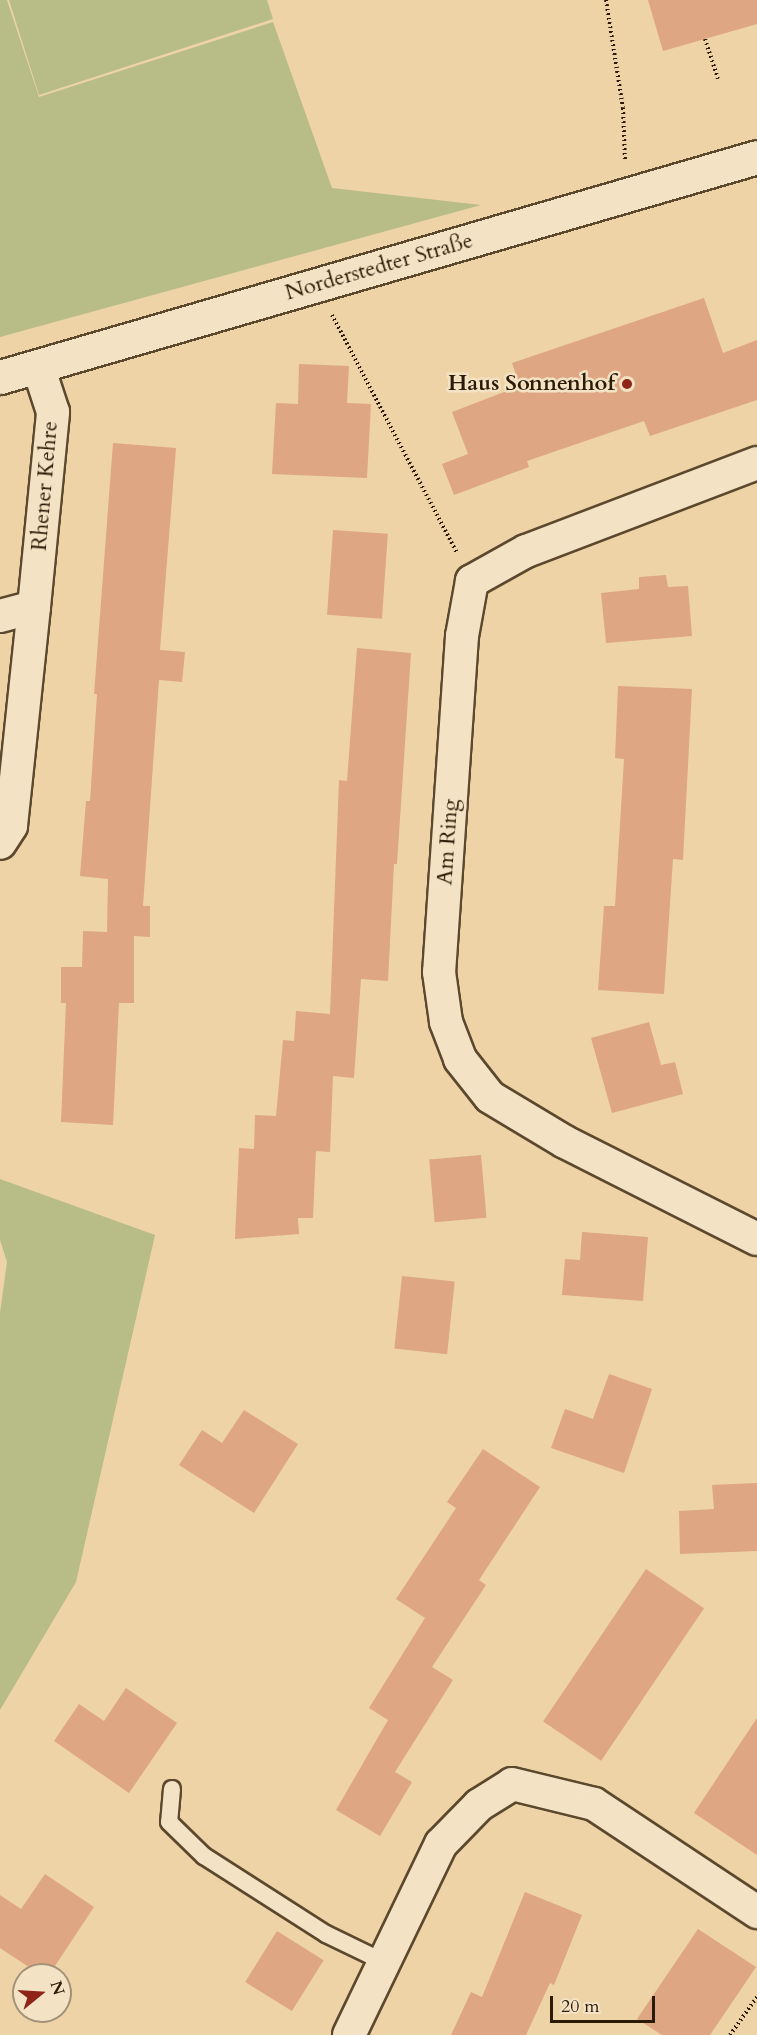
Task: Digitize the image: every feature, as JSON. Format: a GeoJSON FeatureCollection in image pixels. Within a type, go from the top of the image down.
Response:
{"type":"FeatureCollection","features":[{"type":"Feature","properties":{"kind":"street","name":"Norderstedter Straße"},"geometry":{"type":"LineString","coordinates":[[0,377],[757,157]]}},
{"type":"Feature","properties":{"kind":"street","name":"Rhener Kehre"},"geometry":{"type":"LineString","coordinates":[[0,843],[11,826],[53,412],[38,366]]}},
{"type":"Feature","properties":{"kind":"street"},"geometry":{"type":"LineString","coordinates":[[472,581],[526,551],[757,463]]}},
{"type":"Feature","properties":{"kind":"street","name":"Am Ring"},"geometry":{"type":"LineString","coordinates":[[472,581],[462,636],[439,972],[446,1022],[460,1059],[490,1097],[565,1142],[757,1239]]}},
{"type":"Feature","properties":{"kind":"street"},"geometry":{"type":"LineString","coordinates":[[0,616],[34,607]]}},
{"type":"Feature","properties":{"kind":"street"},"geometry":{"type":"LineString","coordinates":[[349,2035],[441,1844],[479,1805],[512,1784],[594,1804],[757,1912]]}},
{"type":"Feature","properties":{"kind":"lane"},"geometry":{"type":"LineString","coordinates":[[172,1789],[169,1822],[204,1856],[326,1935],[384,1962]]}},
{"type":"Feature","properties":{"kind":"path"},"geometry":{"type":"LineString","coordinates":[[606,0],[624,108],[626,195]]}},
{"type":"Feature","properties":{"kind":"path"},"geometry":{"type":"LineString","coordinates":[[705,39],[718,79]]}},
{"type":"Feature","properties":{"kind":"path"},"geometry":{"type":"LineString","coordinates":[[316,285],[472,581]]}},
{"type":"Feature","properties":{"kind":"path"},"geometry":{"type":"LineString","coordinates":[[730,2035],[757,1997]]}},
{"type":"Feature","properties":{"kind":"green space"},"geometry":{"type":"Polygon","coordinates":[[[0,0],[7,0],[39,97],[273,22],[332,188],[481,205],[0,337],[0,0]]]}},
{"type":"Feature","properties":{"kind":"green space"},"geometry":{"type":"Polygon","coordinates":[[[9,0],[267,0],[273,19],[39,95],[9,0]]]}},
{"type":"Feature","properties":{"kind":"green space"},"geometry":{"type":"Polygon","coordinates":[[[0,1179],[155,1235],[76,1582],[0,1710],[0,1313],[7,1262],[0,1240],[0,1179]]]}},
{"type":"Feature","properties":{"kind":"building"},"geometry":{"type":"Polygon","coordinates":[[[648,0],[757,0],[757,24],[663,51],[648,0]]]}},
{"type":"Feature","properties":{"kind":"building","name":"Haus Sonnenhof"},"geometry":{"type":"Polygon","coordinates":[[[704,298],[723,353],[757,340],[757,400],[650,436],[644,421],[527,461],[529,467],[454,495],[442,464],[468,454],[452,412],[520,386],[512,363],[704,298]]]}},
{"type":"Feature","properties":{"kind":"building"},"geometry":{"type":"Polygon","coordinates":[[[299,364],[349,366],[347,403],[371,404],[367,478],[272,474],[276,403],[298,404],[299,364]]]}},
{"type":"Feature","properties":{"kind":"building"},"geometry":{"type":"Polygon","coordinates":[[[113,443],[176,448],[160,650],[185,652],[182,682],[159,680],[143,906],[150,906],[150,937],[134,936],[134,1003],[119,1003],[113,1125],[61,1122],[66,1003],[61,1003],[61,967],[82,967],[83,931],[107,932],[108,879],[80,876],[86,801],[90,801],[97,694],[94,694],[113,443]]]}},
{"type":"Feature","properties":{"kind":"building"},"geometry":{"type":"Polygon","coordinates":[[[333,530],[388,534],[382,619],[327,615],[333,530]]]}},
{"type":"Feature","properties":{"kind":"building"},"geometry":{"type":"Polygon","coordinates":[[[666,575],[668,587],[688,586],[692,636],[606,643],[601,593],[639,589],[639,577],[666,575]]]}},
{"type":"Feature","properties":{"kind":"building"},"geometry":{"type":"Polygon","coordinates":[[[357,648],[411,653],[397,864],[394,864],[388,981],[361,979],[354,1078],[333,1076],[330,1152],[316,1151],[313,1218],[298,1218],[299,1234],[235,1239],[239,1148],[254,1149],[255,1115],[276,1116],[283,1040],[294,1041],[296,1011],[330,1014],[339,780],[347,781],[357,648]]]}},
{"type":"Feature","properties":{"kind":"building"},"geometry":{"type":"Polygon","coordinates":[[[618,686],[692,689],[683,860],[673,859],[664,994],[598,990],[604,906],[615,906],[624,759],[615,758],[618,686]]]}},
{"type":"Feature","properties":{"kind":"building"},"geometry":{"type":"Polygon","coordinates":[[[649,1022],[661,1065],[675,1062],[683,1094],[612,1113],[591,1038],[649,1022]]]}},
{"type":"Feature","properties":{"kind":"building"},"geometry":{"type":"Polygon","coordinates":[[[481,1155],[486,1218],[435,1222],[429,1160],[481,1155]]]}},
{"type":"Feature","properties":{"kind":"building"},"geometry":{"type":"Polygon","coordinates":[[[582,1232],[648,1237],[643,1301],[562,1295],[565,1259],[580,1260],[582,1232]]]}},
{"type":"Feature","properties":{"kind":"building"},"geometry":{"type":"Polygon","coordinates":[[[402,1276],[455,1282],[447,1354],[394,1349],[402,1276]]]}},
{"type":"Feature","properties":{"kind":"building"},"geometry":{"type":"Polygon","coordinates":[[[609,1374],[652,1389],[624,1473],[551,1448],[565,1409],[593,1419],[609,1374]]]}},
{"type":"Feature","properties":{"kind":"building"},"geometry":{"type":"Polygon","coordinates":[[[244,1410],[298,1444],[254,1513],[179,1465],[202,1430],[222,1443],[244,1410]]]}},
{"type":"Feature","properties":{"kind":"building"},"geometry":{"type":"Polygon","coordinates":[[[483,1449],[540,1487],[479,1580],[486,1585],[432,1667],[453,1680],[395,1772],[412,1782],[380,1836],[336,1810],[388,1720],[369,1708],[425,1618],[396,1599],[456,1508],[447,1502],[483,1449]]]}},
{"type":"Feature","properties":{"kind":"building"},"geometry":{"type":"Polygon","coordinates":[[[757,1483],[757,1551],[680,1554],[679,1511],[714,1509],[712,1485],[757,1483]]]}},
{"type":"Feature","properties":{"kind":"building"},"geometry":{"type":"Polygon","coordinates":[[[646,1569],[704,1608],[601,1761],[543,1722],[646,1569]]]}},
{"type":"Feature","properties":{"kind":"building"},"geometry":{"type":"Polygon","coordinates":[[[126,1688],[177,1723],[129,1793],[54,1741],[79,1704],[104,1721],[126,1688]]]}},
{"type":"Feature","properties":{"kind":"building"},"geometry":{"type":"Polygon","coordinates":[[[757,1718],[757,1855],[694,1813],[757,1718]]]}},
{"type":"Feature","properties":{"kind":"building"},"geometry":{"type":"Polygon","coordinates":[[[45,1874],[94,1907],[57,1963],[23,1963],[0,1948],[0,1895],[21,1909],[45,1874]]]}},
{"type":"Feature","properties":{"kind":"building"},"geometry":{"type":"Polygon","coordinates":[[[525,1892],[582,1915],[554,1985],[550,1983],[526,2035],[451,2035],[471,1992],[482,1997],[525,1892]]]}},
{"type":"Feature","properties":{"kind":"building"},"geometry":{"type":"Polygon","coordinates":[[[698,1929],[756,1967],[710,2035],[662,2035],[637,2019],[698,1929]]]}},
{"type":"Feature","properties":{"kind":"building"},"geometry":{"type":"Polygon","coordinates":[[[277,1931],[324,1960],[292,2011],[245,1982],[277,1931]]]}},
{"type":"Feature","properties":{"kind":"place","name":"Haus Sonnenhof"},"geometry":{"type":"Point","coordinates":[627,384]}}]}
